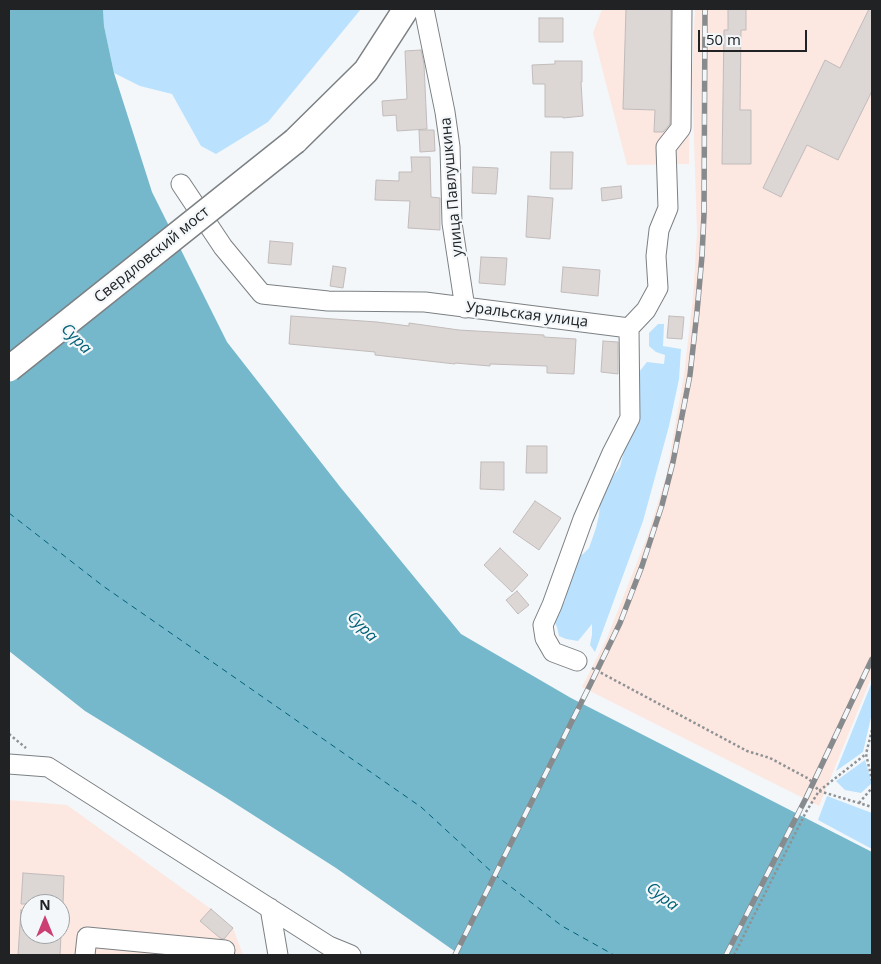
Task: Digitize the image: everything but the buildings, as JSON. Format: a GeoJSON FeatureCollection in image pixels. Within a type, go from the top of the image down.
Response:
{"type":"FeatureCollection","features":[{"type":"Feature","properties":{"kind":"main road","name":"Свердловский мост"},"geometry":{"type":"LineString","coordinates":[[9,369],[295,141],[366,71],[406,9]]}},
{"type":"Feature","properties":{"kind":"street","name":"улица Павлушкина"},"geometry":{"type":"LineString","coordinates":[[424,9],[445,112],[450,147],[452,223],[466,308]]}},
{"type":"Feature","properties":{"kind":"street"},"geometry":{"type":"LineString","coordinates":[[577,661],[553,652],[545,638],[543,625],[583,519],[612,453],[630,418],[629,328],[646,310],[658,288],[656,256],[659,230],[668,208],[666,147],[681,128],[682,9]]}},
{"type":"Feature","properties":{"kind":"street","name":"Уральская улица"},"geometry":{"type":"LineString","coordinates":[[181,184],[223,247],[262,294],[328,301],[425,302],[629,328]]}},
{"type":"Feature","properties":{"kind":"street"},"geometry":{"type":"LineString","coordinates":[[9,764],[48,767],[329,946],[350,955]]}},
{"type":"Feature","properties":{"kind":"street"},"geometry":{"type":"LineString","coordinates":[[270,908],[278,955]]}},
{"type":"Feature","properties":{"kind":"street"},"geometry":{"type":"LineString","coordinates":[[85,955],[87,937],[184,950],[225,950],[224,955]]}},
{"type":"Feature","properties":{"kind":"path"},"geometry":{"type":"LineString","coordinates":[[577,661],[747,751],[770,758],[809,779],[819,791],[872,807]]}},
{"type":"Feature","properties":{"kind":"path"},"geometry":{"type":"LineString","coordinates":[[872,730],[866,754],[872,780]]}},
{"type":"Feature","properties":{"kind":"path"},"geometry":{"type":"LineString","coordinates":[[734,955],[806,812],[819,791],[866,754]]}},
{"type":"Feature","properties":{"kind":"path"},"geometry":{"type":"LineString","coordinates":[[859,803],[872,788]]}},
{"type":"Feature","properties":{"kind":"shaded area"},"geometry":{"type":"Polygon","coordinates":[[[103,9],[361,9],[268,122],[216,154],[201,146],[172,94],[140,86],[114,73],[104,26],[103,9]]]}},
{"type":"Feature","properties":{"kind":"shaded area"},"geometry":{"type":"Polygon","coordinates":[[[602,9],[691,9],[689,164],[627,165],[593,33],[602,9]]]}},
{"type":"Feature","properties":{"kind":"shaded area"},"geometry":{"type":"Polygon","coordinates":[[[695,9],[872,9],[872,676],[819,806],[582,687],[607,638],[647,537],[666,477],[684,375],[693,297],[697,232],[692,79],[695,9]]]}},
{"type":"Feature","properties":{"kind":"shaded area"},"geometry":{"type":"Polygon","coordinates":[[[658,324],[664,324],[663,346],[681,349],[679,379],[669,426],[643,521],[595,652],[590,645],[592,624],[578,641],[559,636],[554,621],[556,613],[565,601],[573,558],[583,554],[589,548],[596,528],[600,503],[611,479],[620,467],[635,406],[639,372],[647,362],[664,364],[665,355],[656,352],[649,346],[649,333],[658,324]]]}},
{"type":"Feature","properties":{"kind":"shaded area"},"geometry":{"type":"Polygon","coordinates":[[[872,682],[872,713],[863,752],[836,771],[872,682]]]}},
{"type":"Feature","properties":{"kind":"shaded area"},"geometry":{"type":"Polygon","coordinates":[[[865,760],[872,783],[861,793],[845,790],[836,781],[865,760]]]}},
{"type":"Feature","properties":{"kind":"shaded area"},"geometry":{"type":"Polygon","coordinates":[[[827,796],[872,813],[872,849],[818,820],[827,796]]]}},
{"type":"Feature","properties":{"kind":"shaded area"},"geometry":{"type":"Polygon","coordinates":[[[9,800],[67,805],[211,909],[233,928],[243,955],[9,955],[9,800]]]}},
{"type":"Feature","properties":{"kind":"water","name":"Сура"},"geometry":{"type":"Polygon","coordinates":[[[9,9],[103,9],[104,26],[114,73],[152,192],[227,342],[341,488],[461,634],[571,698],[872,852],[872,955],[460,955],[336,868],[85,711],[9,651],[9,9]]]}},
{"type":"Feature","properties":{"kind":"ferry route"},"geometry":{"type":"LineString","coordinates":[[9,513],[103,586],[421,807],[494,874],[562,926],[614,955]]}},
{"type":"Feature","properties":{"kind":"railway"},"geometry":{"type":"LineString","coordinates":[[455,955],[620,623],[642,566],[662,505],[673,462],[690,375],[702,256],[705,9]]}},
{"type":"Feature","properties":{"kind":"railway"},"geometry":{"type":"LineString","coordinates":[[726,955],[806,798],[872,659]]}}]}
